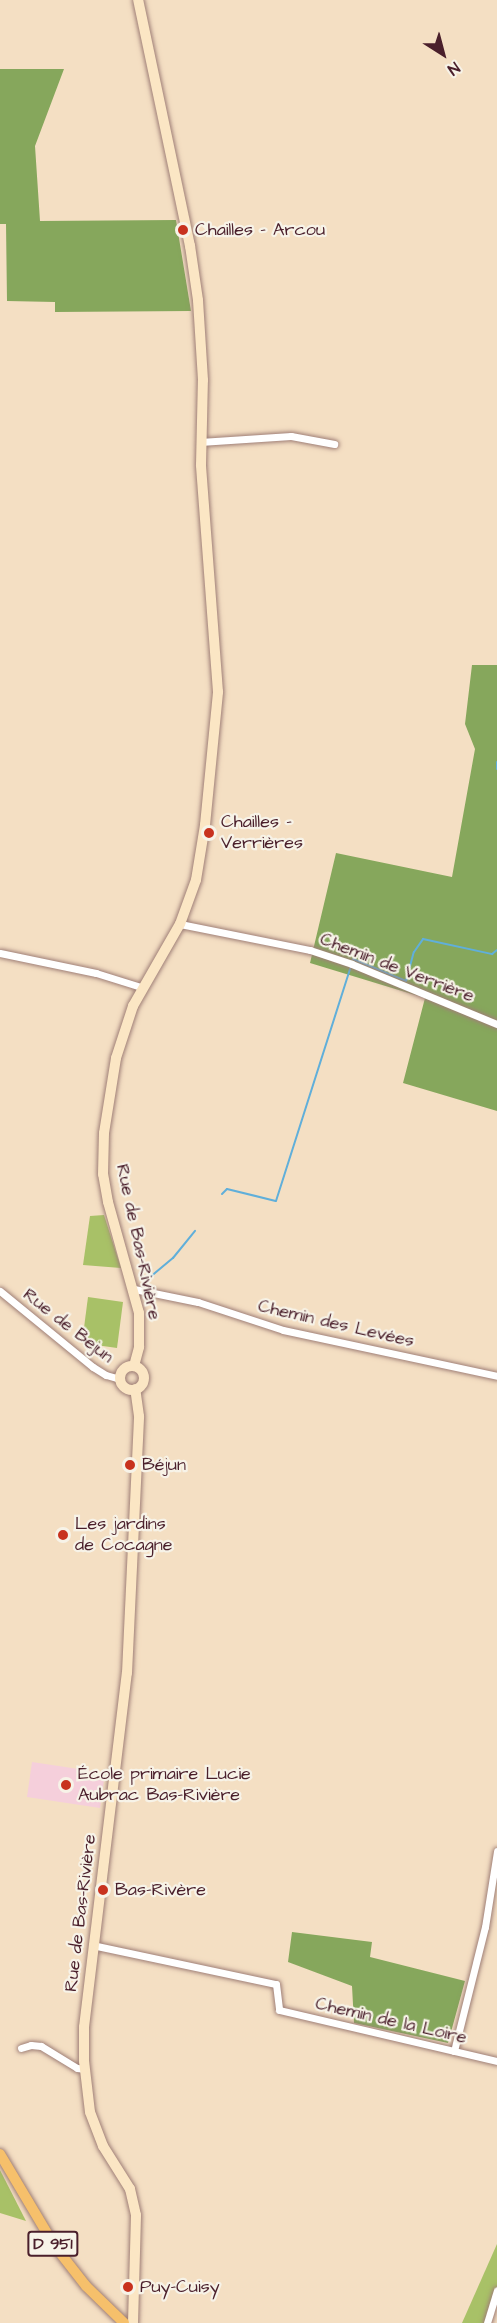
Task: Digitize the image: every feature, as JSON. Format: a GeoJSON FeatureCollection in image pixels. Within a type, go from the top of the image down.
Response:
{"type":"FeatureCollection","features":[{"type":"Feature","properties":{"kind":"main road","name":"D 951"},"geometry":{"type":"LineString","coordinates":[[0,2154],[54,2245],[86,2286],[126,2322]]}},
{"type":"Feature","properties":{"kind":"street","name":"Rue de Bas-Rivière"},"geometry":{"type":"LineString","coordinates":[[134,1366],[140,1336],[134,1289],[113,1224],[103,1174],[104,1133],[110,1089],[124,1029],[141,987],[180,924],[196,880],[205,825],[218,692],[200,442],[203,380],[199,309],[190,246],[138,0]]}},
{"type":"Feature","properties":{"kind":"street"},"geometry":{"type":"LineString","coordinates":[[200,442],[291,436],[334,444]]}},
{"type":"Feature","properties":{"kind":"street","name":"Chemin de Verrière"},"geometry":{"type":"LineString","coordinates":[[180,924],[310,950],[352,964],[497,1024]]}},
{"type":"Feature","properties":{"kind":"street"},"geometry":{"type":"LineString","coordinates":[[0,953],[96,973],[141,987]]}},
{"type":"Feature","properties":{"kind":"street","name":"Chemin des Levées"},"geometry":{"type":"LineString","coordinates":[[134,1289],[198,1302],[283,1330],[497,1376]]}},
{"type":"Feature","properties":{"kind":"street","name":"Rue de Bejun"},"geometry":{"type":"LineString","coordinates":[[0,1291],[93,1367],[106,1376],[120,1379]]}},
{"type":"Feature","properties":{"kind":"street"},"geometry":{"type":"LineString","coordinates":[[134,1366],[143,1375],[142,1384],[135,1389],[127,1389],[120,1379],[124,1369],[134,1366]]}},
{"type":"Feature","properties":{"kind":"street","name":"Rue de Bas-Rivière"},"geometry":{"type":"LineString","coordinates":[[126,2322],[138,2234],[134,2201],[122,2174],[96,2130],[90,2112],[85,2069],[84,2027],[92,1945],[127,1673],[139,1416],[135,1389]]}},
{"type":"Feature","properties":{"kind":"street"},"geometry":{"type":"LineString","coordinates":[[454,2051],[484,1927],[497,1851]]}},
{"type":"Feature","properties":{"kind":"street","name":"Chemin de la Loire"},"geometry":{"type":"LineString","coordinates":[[92,1945],[276,1984],[279,2010],[497,2061]]}},
{"type":"Feature","properties":{"kind":"street"},"geometry":{"type":"LineString","coordinates":[[21,2048],[31,2045],[41,2046],[77,2068],[85,2069]]}},
{"type":"Feature","properties":{"kind":"street"},"geometry":{"type":"LineString","coordinates":[[487,2323],[497,2291]]}},
{"type":"Feature","properties":{"kind":"shaded area","name":"École primaire Lucie Aubrac Bas-Rivière"},"geometry":{"type":"Polygon","coordinates":[[[32,1762],[105,1773],[100,1808],[27,1797],[32,1762]]]}},
{"type":"Feature","properties":{"kind":"green space"},"geometry":{"type":"Polygon","coordinates":[[[0,69],[64,69],[35,146],[40,221],[176,220],[191,311],[55,312],[55,302],[7,301],[6,224],[0,224],[0,69]]]}},
{"type":"Feature","properties":{"kind":"green space"},"geometry":{"type":"Polygon","coordinates":[[[472,665],[497,665],[497,1111],[403,1083],[425,998],[310,963],[336,853],[452,877],[475,749],[465,724],[472,665]]]}},
{"type":"Feature","properties":{"kind":"green space"},"geometry":{"type":"Polygon","coordinates":[[[104,1215],[121,1268],[83,1265],[90,1216],[104,1215]]]}},
{"type":"Feature","properties":{"kind":"green space"},"geometry":{"type":"Polygon","coordinates":[[[88,1297],[123,1302],[117,1348],[82,1343],[88,1297]]]}},
{"type":"Feature","properties":{"kind":"green space"},"geometry":{"type":"Polygon","coordinates":[[[292,1932],[372,1942],[370,1957],[465,1981],[448,2043],[354,2023],[352,1986],[288,1962],[292,1932]]]}},
{"type":"Feature","properties":{"kind":"green space"},"geometry":{"type":"Polygon","coordinates":[[[0,2170],[26,2221],[0,2213],[0,2170]]]}},
{"type":"Feature","properties":{"kind":"green space"},"geometry":{"type":"Polygon","coordinates":[[[497,2244],[497,2287],[485,2323],[462,2323],[497,2244]]]}},
{"type":"Feature","properties":{"kind":"waterway"},"geometry":{"type":"LineString","coordinates":[[497,762],[497,769]]}},
{"type":"Feature","properties":{"kind":"waterway"},"geometry":{"type":"LineString","coordinates":[[353,959],[406,981],[414,952],[423,939],[492,954],[497,950]]}},
{"type":"Feature","properties":{"kind":"waterway"},"geometry":{"type":"LineString","coordinates":[[222,1194],[227,1189],[276,1201],[350,969]]}},
{"type":"Feature","properties":{"kind":"waterway"},"geometry":{"type":"LineString","coordinates":[[143,1283],[173,1258],[195,1231]]}},
{"type":"Feature","properties":{"kind":"place","name":"Chailles - Arcou"},"geometry":{"type":"Point","coordinates":[183,230]}},
{"type":"Feature","properties":{"kind":"place","name":"Chailles - Verrières"},"geometry":{"type":"Point","coordinates":[209,833]}},
{"type":"Feature","properties":{"kind":"place","name":"Béjun"},"geometry":{"type":"Point","coordinates":[130,1465]}},
{"type":"Feature","properties":{"kind":"place","name":"Les jardins de Cocagne"},"geometry":{"type":"Point","coordinates":[63,1535]}},
{"type":"Feature","properties":{"kind":"place","name":"École primaire Lucie Aubrac Bas-Rivière"},"geometry":{"type":"Point","coordinates":[66,1785]}},
{"type":"Feature","properties":{"kind":"place","name":"Bas-Rivère"},"geometry":{"type":"Point","coordinates":[103,1890]}},
{"type":"Feature","properties":{"kind":"place","name":"Puy-Cuisy"},"geometry":{"type":"Point","coordinates":[128,2287]}}]}
